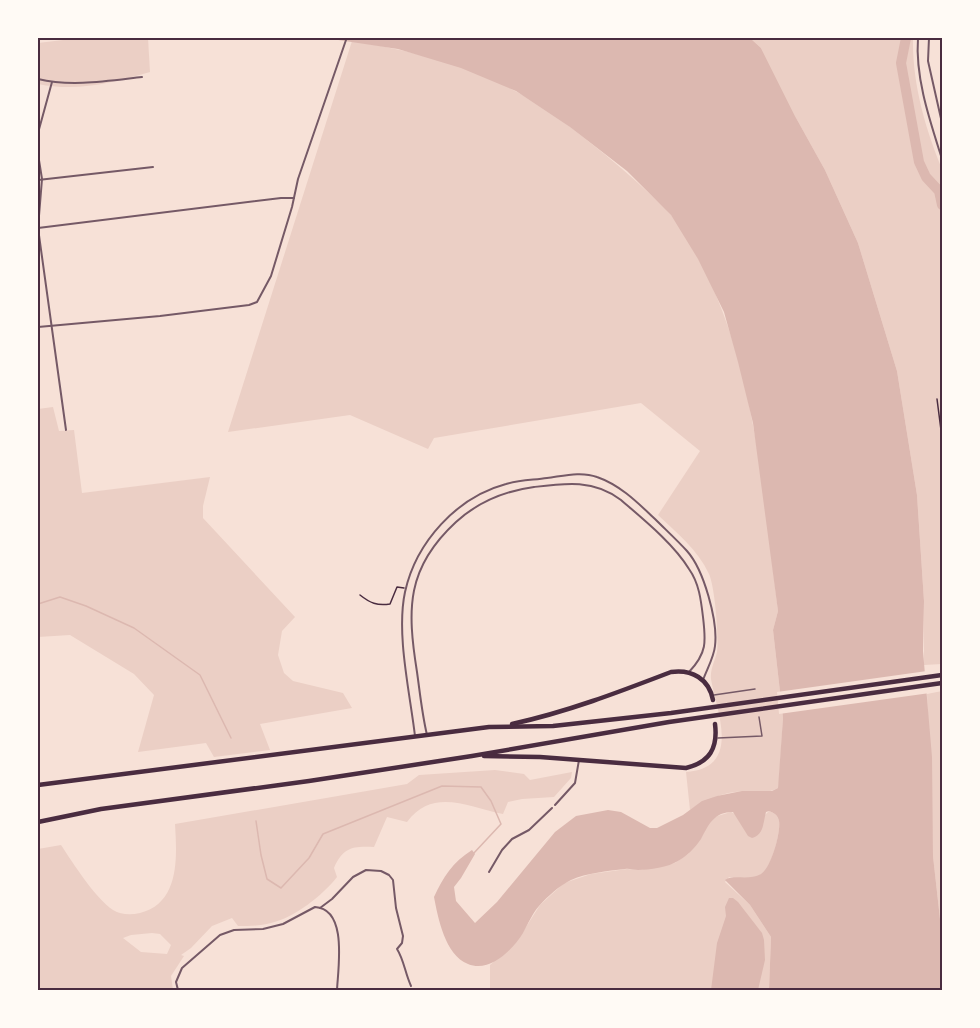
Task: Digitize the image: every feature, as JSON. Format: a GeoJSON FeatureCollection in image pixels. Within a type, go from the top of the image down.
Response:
{"type":"FeatureCollection","features":[{"type":"Feature","properties":{"kind":"highway"},"geometry":{"type":"LineString","coordinates":[[38,785],[501,726],[542,718],[671,672],[689,672],[703,680],[713,698]]}},
{"type":"Feature","properties":{"kind":"highway"},"geometry":{"type":"LineString","coordinates":[[501,726],[553,726],[671,713],[942,675]]}},
{"type":"Feature","properties":{"kind":"highway"},"geometry":{"type":"LineString","coordinates":[[38,822],[101,809],[309,781],[673,722],[942,683]]}},
{"type":"Feature","properties":{"kind":"highway"},"geometry":{"type":"LineString","coordinates":[[472,756],[540,757],[686,768],[702,762],[714,746],[717,738],[715,724]]}},
{"type":"Feature","properties":{"kind":"street"},"geometry":{"type":"LineString","coordinates":[[918,38],[920,74],[942,159]]}},
{"type":"Feature","properties":{"kind":"street"},"geometry":{"type":"LineString","coordinates":[[929,38],[928,61],[942,123]]}},
{"type":"Feature","properties":{"kind":"street"},"geometry":{"type":"LineString","coordinates":[[38,327],[160,316],[249,305],[257,302],[271,276],[298,179],[346,40]]}},
{"type":"Feature","properties":{"kind":"street"},"geometry":{"type":"LineString","coordinates":[[38,79],[52,82],[99,82],[142,77]]}},
{"type":"Feature","properties":{"kind":"street"},"geometry":{"type":"LineString","coordinates":[[38,133],[52,82]]}},
{"type":"Feature","properties":{"kind":"street"},"geometry":{"type":"LineString","coordinates":[[38,154],[42,179],[38,228],[66,430]]}},
{"type":"Feature","properties":{"kind":"street"},"geometry":{"type":"LineString","coordinates":[[38,180],[153,167]]}},
{"type":"Feature","properties":{"kind":"street"},"geometry":{"type":"LineString","coordinates":[[38,228],[294,198]]}},
{"type":"Feature","properties":{"kind":"street"},"geometry":{"type":"LineString","coordinates":[[415,736],[402,634],[403,604],[411,568],[431,536],[458,510],[479,495],[508,483],[582,474],[591,475],[615,485],[634,499],[688,552],[705,582],[715,638],[714,652],[703,680]]}},
{"type":"Feature","properties":{"kind":"street"},"geometry":{"type":"LineString","coordinates":[[530,480],[530,488]]}},
{"type":"Feature","properties":{"kind":"street"},"geometry":{"type":"LineString","coordinates":[[427,735],[411,634],[411,603],[417,577],[438,540],[461,518],[501,493],[584,483],[612,493],[628,506],[683,560],[696,584],[700,597],[705,646],[701,657],[689,672]]}},
{"type":"Feature","properties":{"kind":"street"},"geometry":{"type":"LineString","coordinates":[[628,506],[634,499]]}},
{"type":"Feature","properties":{"kind":"street"},"geometry":{"type":"LineString","coordinates":[[431,536],[438,540]]}},
{"type":"Feature","properties":{"kind":"street"},"geometry":{"type":"LineString","coordinates":[[402,634],[411,634]]}},
{"type":"Feature","properties":{"kind":"street"},"geometry":{"type":"LineString","coordinates":[[555,805],[575,783],[579,760]]}},
{"type":"Feature","properties":{"kind":"street"},"geometry":{"type":"LineString","coordinates":[[489,872],[502,850],[512,839],[529,830],[552,808]]}},
{"type":"Feature","properties":{"kind":"street"},"geometry":{"type":"LineString","coordinates":[[320,908],[332,900],[353,877],[366,870],[381,871],[389,875],[393,880],[396,908],[403,936],[402,944],[397,949],[402,956],[404,969],[411,986]]}},
{"type":"Feature","properties":{"kind":"street"},"geometry":{"type":"LineString","coordinates":[[178,990],[176,982],[182,968],[220,935],[234,930],[263,929],[283,924],[315,907],[333,916],[339,942],[337,990]]}},
{"type":"Feature","properties":{"kind":"lane"},"geometry":{"type":"LineString","coordinates":[[713,698],[755,689]]}},
{"type":"Feature","properties":{"kind":"lane"},"geometry":{"type":"LineString","coordinates":[[717,738],[762,736],[759,717]]}},
{"type":"Feature","properties":{"kind":"path"},"geometry":{"type":"LineString","coordinates":[[937,399],[942,438]]}},
{"type":"Feature","properties":{"kind":"path"},"geometry":{"type":"LineString","coordinates":[[360,595],[372,603],[390,604],[397,586],[406,588]]}},
{"type":"Feature","properties":{"kind":"shaded area"},"geometry":{"type":"Polygon","coordinates":[[[80,38],[148,38],[150,72],[108,83],[81,87],[38,84],[38,43],[80,38]]]}},
{"type":"Feature","properties":{"kind":"shaded area"},"geometry":{"type":"Polygon","coordinates":[[[325,38],[750,38],[761,48],[825,170],[858,243],[897,371],[917,495],[924,601],[923,651],[932,757],[933,856],[942,937],[941,990],[769,990],[771,937],[750,905],[725,880],[756,876],[765,870],[774,849],[779,826],[778,817],[769,811],[766,812],[761,831],[752,838],[748,836],[733,812],[721,814],[713,820],[693,849],[674,863],[648,869],[597,873],[567,882],[539,906],[513,947],[492,963],[476,966],[468,964],[454,953],[448,944],[434,897],[449,870],[472,850],[475,854],[454,887],[456,901],[475,923],[497,902],[555,832],[576,816],[608,810],[621,812],[650,828],[657,828],[683,815],[702,801],[717,796],[742,791],[772,791],[778,788],[783,718],[773,630],[778,611],[753,423],[724,312],[698,259],[671,215],[627,171],[570,127],[516,91],[461,68],[398,49],[325,38]]]}},
{"type":"Feature","properties":{"kind":"shaded area"},"geometry":{"type":"Polygon","coordinates":[[[750,38],[913,38],[917,88],[930,137],[942,169],[942,664],[924,665],[924,601],[917,495],[897,371],[858,243],[825,170],[761,48],[750,38]]]}},
{"type":"Feature","properties":{"kind":"shaded area"},"geometry":{"type":"Polygon","coordinates":[[[352,41],[416,54],[458,66],[498,82],[536,103],[605,155],[665,208],[699,260],[721,307],[737,356],[759,457],[778,611],[773,630],[783,718],[778,788],[766,792],[744,791],[723,795],[709,799],[690,810],[686,772],[704,768],[715,760],[722,736],[711,679],[717,652],[716,613],[711,581],[704,565],[686,542],[658,515],[700,451],[641,403],[434,438],[428,449],[350,415],[228,432],[352,41]]]}},
{"type":"Feature","properties":{"kind":"shaded area"},"geometry":{"type":"Polygon","coordinates":[[[53,407],[59,431],[74,430],[82,493],[210,477],[203,506],[203,518],[295,617],[282,631],[278,655],[284,673],[293,681],[343,693],[352,708],[260,724],[270,750],[214,757],[206,743],[138,752],[154,695],[134,674],[70,635],[38,637],[38,409],[53,407]]]}},
{"type":"Feature","properties":{"kind":"shaded area"},"geometry":{"type":"Polygon","coordinates":[[[942,691],[942,937],[933,856],[927,694],[942,691]]]}},
{"type":"Feature","properties":{"kind":"shaded area"},"geometry":{"type":"Polygon","coordinates":[[[495,770],[524,774],[530,780],[572,772],[571,778],[554,797],[508,802],[503,814],[464,804],[440,802],[417,811],[407,822],[387,817],[374,847],[354,848],[345,852],[334,868],[337,877],[316,898],[298,911],[263,925],[238,926],[232,918],[212,926],[181,955],[184,956],[171,976],[173,990],[38,990],[38,849],[61,845],[85,880],[106,904],[119,913],[140,913],[153,908],[163,900],[169,889],[175,864],[175,824],[407,784],[419,775],[495,770]],[[160,934],[131,935],[123,938],[141,952],[167,954],[171,945],[160,934]]]}},
{"type":"Feature","properties":{"kind":"shaded area"},"geometry":{"type":"Polygon","coordinates":[[[769,811],[778,817],[779,826],[775,849],[769,865],[762,874],[746,878],[729,877],[725,882],[750,905],[771,937],[769,990],[490,990],[490,965],[517,941],[540,905],[564,883],[591,874],[627,869],[639,870],[675,863],[688,854],[714,817],[731,812],[737,815],[765,815],[769,811]]]}},
{"type":"Feature","properties":{"kind":"shaded area"},"geometry":{"type":"Polygon","coordinates":[[[729,898],[738,902],[762,933],[765,960],[758,990],[711,990],[717,943],[729,898]]]}},
{"type":"Feature","properties":{"kind":"shaded area"},"geometry":{"type":"Polygon","coordinates":[[[942,937],[942,990],[941,990],[942,937]]]}},
{"type":"Feature","properties":{"kind":"pier"},"geometry":{"type":"Polygon","coordinates":[[[927,671],[930,693],[779,714],[777,692],[927,671]]]}},
{"type":"Feature","properties":{"kind":"waterway"},"geometry":{"type":"LineString","coordinates":[[906,38],[901,63],[919,162],[926,177],[939,191],[942,205]]}},
{"type":"Feature","properties":{"kind":"waterway"},"geometry":{"type":"LineString","coordinates":[[38,604],[60,597],[134,628],[200,675],[231,738]]}},
{"type":"Feature","properties":{"kind":"waterway"},"geometry":{"type":"LineString","coordinates":[[256,821],[267,879],[281,888],[309,858],[323,834],[442,786],[481,787],[491,801],[501,824],[473,854]]}}]}
